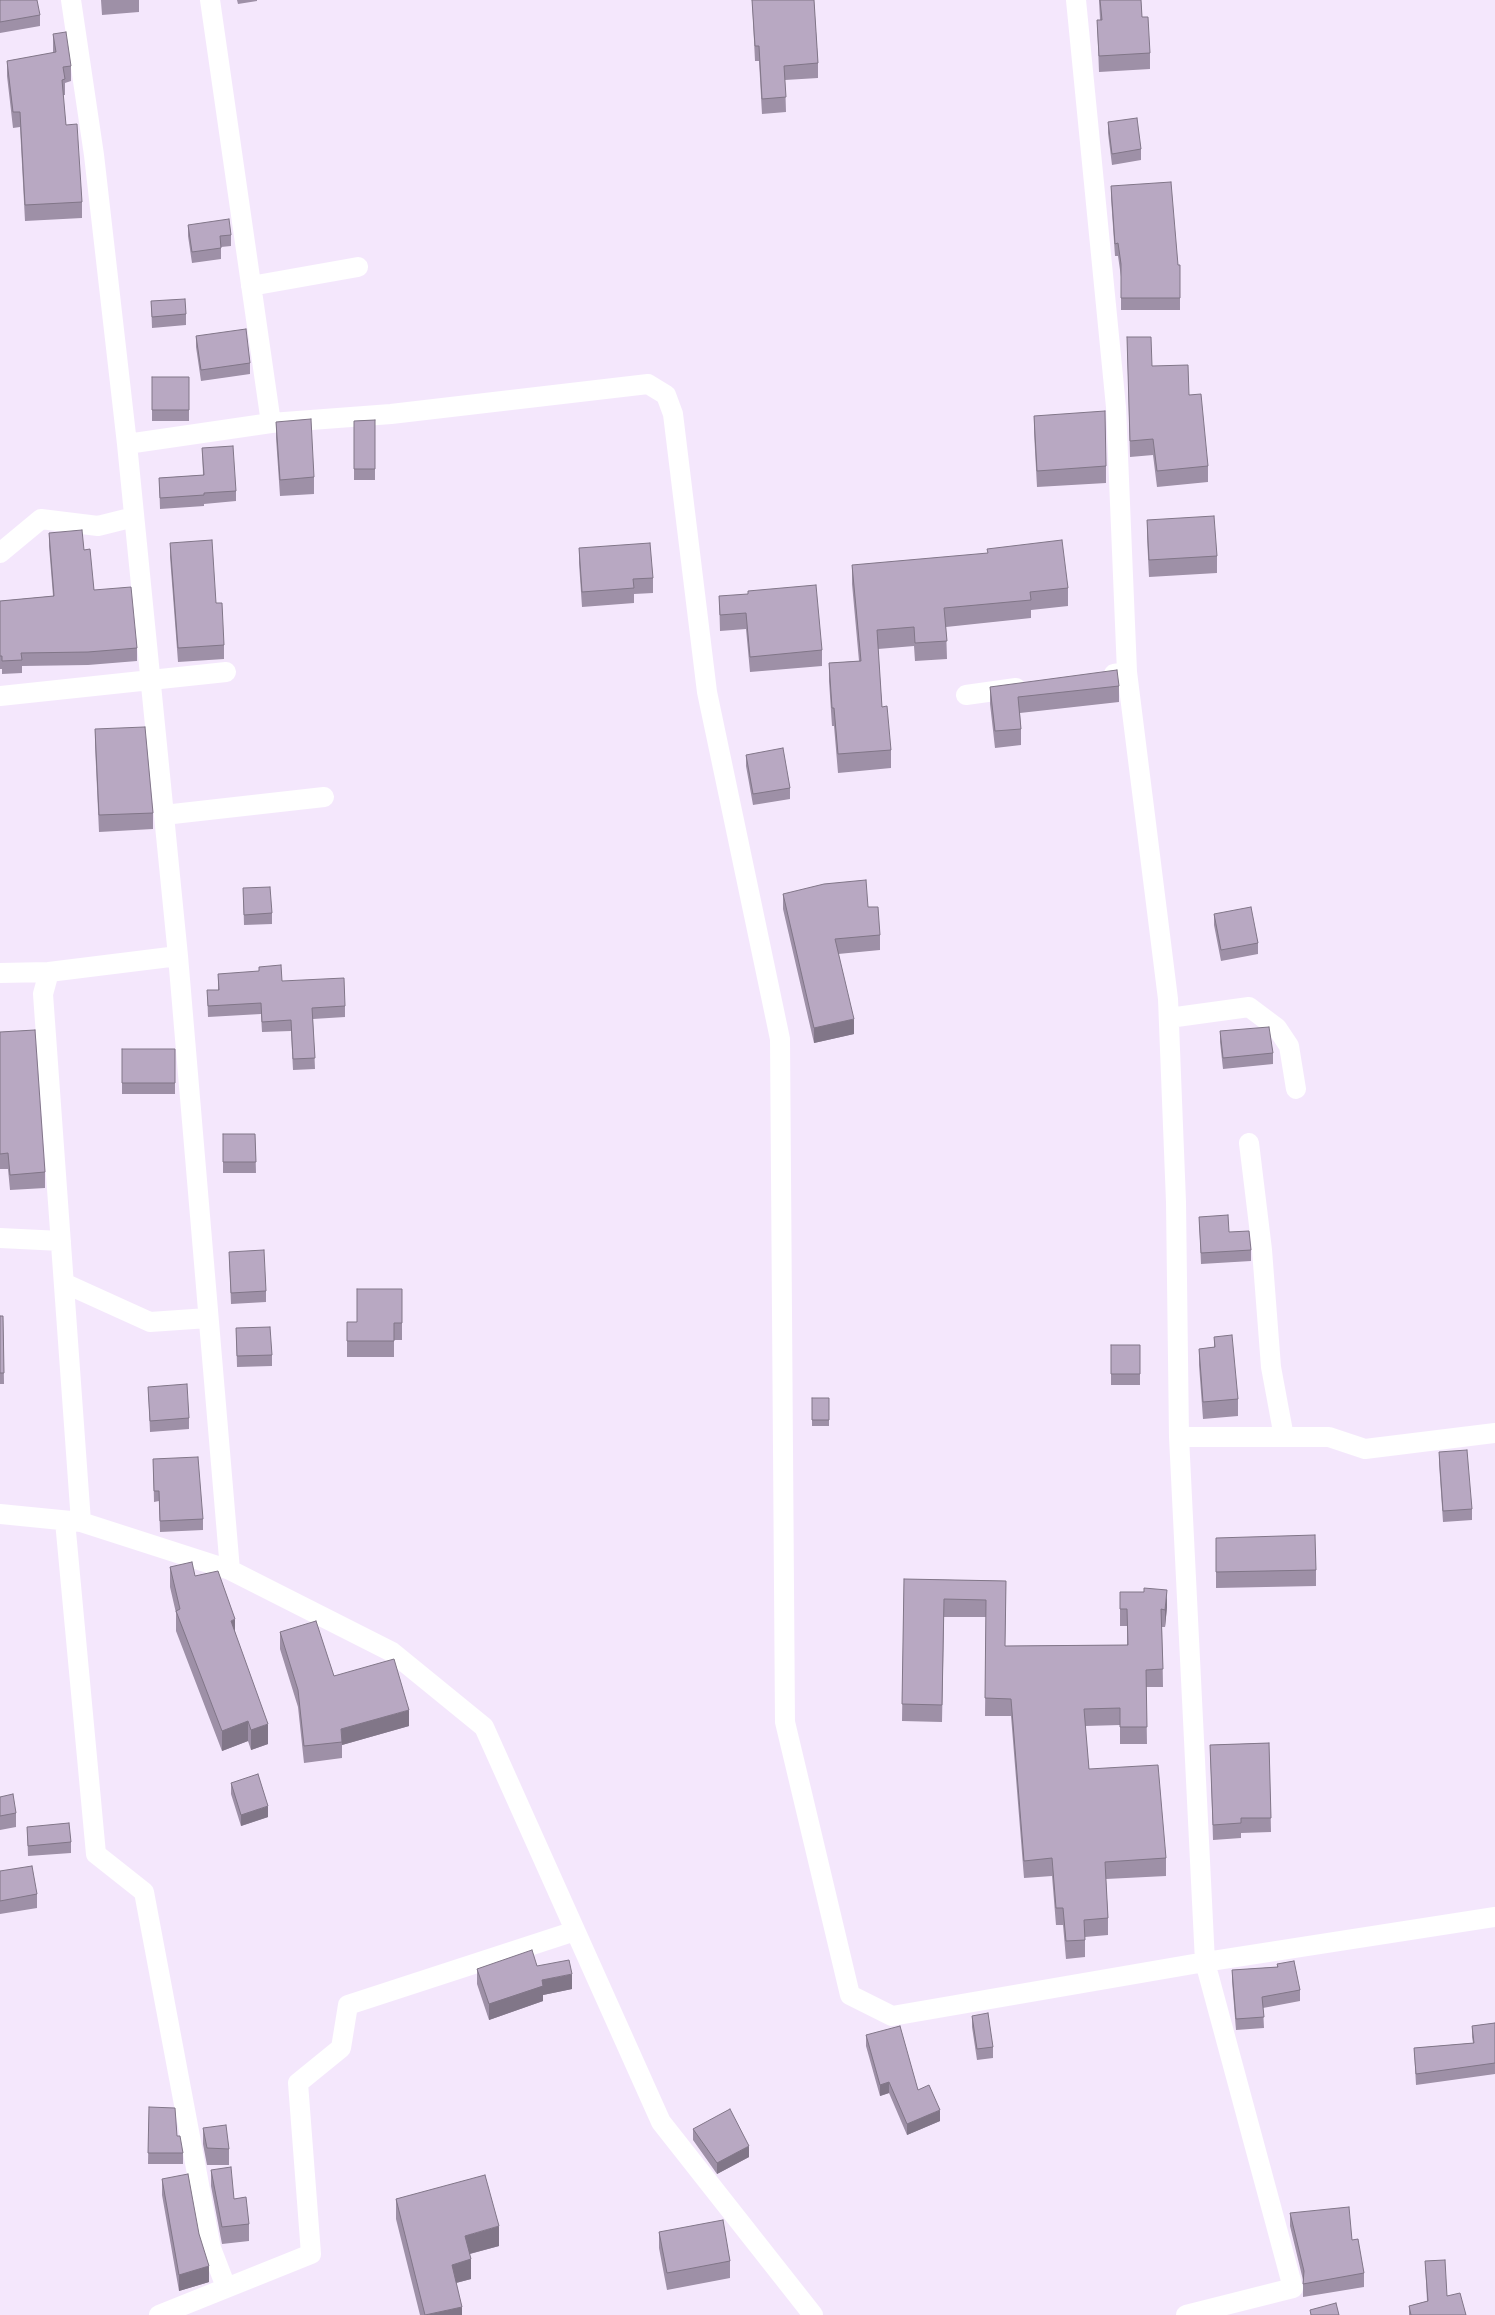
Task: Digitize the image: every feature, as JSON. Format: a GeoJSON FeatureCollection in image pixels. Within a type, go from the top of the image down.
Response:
{"type":"FeatureCollection","features":[{"type":"Feature","properties":{"kind":"street"},"geometry":{"type":"LineString","coordinates":[[71,0],[94,155],[127,444],[178,956],[230,1570]]}},
{"type":"Feature","properties":{"kind":"street"},"geometry":{"type":"LineString","coordinates":[[210,0],[271,423]]}},
{"type":"Feature","properties":{"kind":"street"},"geometry":{"type":"LineString","coordinates":[[1076,0],[1116,407],[1127,672],[1169,1018],[1176,1202],[1179,1437],[1205,1962],[1293,2288],[1186,2315]]}},
{"type":"Feature","properties":{"kind":"street"},"geometry":{"type":"LineString","coordinates":[[251,286],[358,267]]}},
{"type":"Feature","properties":{"kind":"street"},"geometry":{"type":"LineString","coordinates":[[127,444],[271,423],[391,414],[648,384],[666,395],[674,414],[707,692],[780,1039],[786,1722],[850,1995],[892,2016],[1205,1962],[1495,1917]]}},
{"type":"Feature","properties":{"kind":"street"},"geometry":{"type":"LineString","coordinates":[[0,553],[41,519],[98,526],[134,517]]}},
{"type":"Feature","properties":{"kind":"street"},"geometry":{"type":"LineString","coordinates":[[0,696],[226,672]]}},
{"type":"Feature","properties":{"kind":"street"},"geometry":{"type":"LineString","coordinates":[[1099,676],[1127,672]]}},
{"type":"Feature","properties":{"kind":"street"},"geometry":{"type":"LineString","coordinates":[[966,695],[1032,686]]}},
{"type":"Feature","properties":{"kind":"street"},"geometry":{"type":"LineString","coordinates":[[164,815],[324,797]]}},
{"type":"Feature","properties":{"kind":"street"},"geometry":{"type":"LineString","coordinates":[[0,973],[49,972],[178,956]]}},
{"type":"Feature","properties":{"kind":"street"},"geometry":{"type":"LineString","coordinates":[[49,972],[43,994],[64,1282],[73,1521],[96,1854],[144,1892],[211,2248],[226,2287]]}},
{"type":"Feature","properties":{"kind":"street"},"geometry":{"type":"LineString","coordinates":[[1169,1018],[1249,1007],[1277,1028],[1289,1046],[1296,1089]]}},
{"type":"Feature","properties":{"kind":"street"},"geometry":{"type":"LineString","coordinates":[[1249,1143],[1262,1250],[1271,1367],[1284,1437]]}},
{"type":"Feature","properties":{"kind":"street"},"geometry":{"type":"LineString","coordinates":[[0,1238],[61,1241]]}},
{"type":"Feature","properties":{"kind":"street"},"geometry":{"type":"LineString","coordinates":[[64,1282],[150,1322],[208,1318]]}},
{"type":"Feature","properties":{"kind":"street"},"geometry":{"type":"LineString","coordinates":[[1179,1437],[1329,1437],[1365,1449],[1495,1433]]}},
{"type":"Feature","properties":{"kind":"street"},"geometry":{"type":"LineString","coordinates":[[0,1514],[73,1521],[230,1570],[392,1652],[484,1727],[661,2122],[813,2315]]}},
{"type":"Feature","properties":{"kind":"street"},"geometry":{"type":"LineString","coordinates":[[159,2315],[311,2254],[298,2083],[341,2048],[348,2005],[576,1931]]}},
{"type":"Feature","properties":{"kind":"building"},"geometry":{"type":"Polygon","coordinates":[[[0,0],[37,0],[40,15],[0,22],[0,0]]]}},
{"type":"Feature","properties":{"kind":"building"},"geometry":{"type":"Polygon","coordinates":[[[752,0],[814,0],[818,63],[784,66],[786,97],[762,99],[759,46],[755,46],[752,0]]]}},
{"type":"Feature","properties":{"kind":"building"},"geometry":{"type":"Polygon","coordinates":[[[1100,0],[1141,0],[1142,17],[1148,17],[1150,53],[1099,56],[1097,20],[1102,20],[1100,0]]]}},
{"type":"Feature","properties":{"kind":"building"},"geometry":{"type":"Polygon","coordinates":[[[66,32],[71,66],[63,67],[65,79],[62,80],[66,125],[77,124],[82,202],[25,205],[20,112],[13,112],[7,61],[56,52],[53,34],[66,32]]]}},
{"type":"Feature","properties":{"kind":"building"},"geometry":{"type":"Polygon","coordinates":[[[1137,118],[1141,149],[1112,154],[1108,122],[1137,118]]]}},
{"type":"Feature","properties":{"kind":"building"},"geometry":{"type":"Polygon","coordinates":[[[1171,182],[1178,265],[1180,265],[1180,298],[1121,298],[1121,264],[1118,243],[1115,244],[1111,186],[1171,182]]]}},
{"type":"Feature","properties":{"kind":"building"},"geometry":{"type":"Polygon","coordinates":[[[229,219],[231,235],[220,236],[221,248],[192,252],[188,225],[229,219]]]}},
{"type":"Feature","properties":{"kind":"building"},"geometry":{"type":"Polygon","coordinates":[[[185,299],[186,314],[152,317],[151,301],[185,299]]]}},
{"type":"Feature","properties":{"kind":"building"},"geometry":{"type":"Polygon","coordinates":[[[246,329],[250,363],[201,370],[196,336],[246,329]]]}},
{"type":"Feature","properties":{"kind":"building"},"geometry":{"type":"Polygon","coordinates":[[[1127,337],[1151,337],[1152,366],[1188,365],[1189,395],[1201,394],[1208,466],[1157,471],[1153,439],[1130,441],[1127,337]]]}},
{"type":"Feature","properties":{"kind":"building"},"geometry":{"type":"Polygon","coordinates":[[[152,377],[189,377],[189,410],[152,410],[152,377]]]}},
{"type":"Feature","properties":{"kind":"building"},"geometry":{"type":"Polygon","coordinates":[[[1105,411],[1106,466],[1037,471],[1034,416],[1105,411]]]}},
{"type":"Feature","properties":{"kind":"building"},"geometry":{"type":"Polygon","coordinates":[[[311,419],[314,477],[280,480],[276,422],[311,419]]]}},
{"type":"Feature","properties":{"kind":"building"},"geometry":{"type":"Polygon","coordinates":[[[375,420],[375,469],[354,469],[354,421],[375,420]]]}},
{"type":"Feature","properties":{"kind":"building"},"geometry":{"type":"Polygon","coordinates":[[[233,446],[236,491],[160,498],[159,478],[204,475],[202,448],[233,446]]]}},
{"type":"Feature","properties":{"kind":"building"},"geometry":{"type":"Polygon","coordinates":[[[1214,516],[1217,556],[1149,560],[1147,520],[1214,516]]]}},
{"type":"Feature","properties":{"kind":"building"},"geometry":{"type":"Polygon","coordinates":[[[82,530],[84,550],[90,549],[94,590],[131,587],[137,648],[88,652],[21,653],[22,660],[2,661],[2,656],[0,656],[0,601],[54,596],[49,533],[82,530]]]}},
{"type":"Feature","properties":{"kind":"building"},"geometry":{"type":"Polygon","coordinates":[[[212,540],[216,603],[222,603],[224,645],[178,648],[170,543],[212,540]]]}},
{"type":"Feature","properties":{"kind":"building"},"geometry":{"type":"Polygon","coordinates":[[[1062,540],[1068,588],[1030,592],[1031,600],[944,608],[947,641],[915,643],[914,627],[877,630],[882,707],[887,706],[891,750],[838,754],[829,663],[861,661],[852,565],[988,553],[987,549],[1062,540]]]}},
{"type":"Feature","properties":{"kind":"building"},"geometry":{"type":"Polygon","coordinates":[[[650,543],[653,578],[633,579],[634,588],[582,592],[579,548],[650,543]]]}},
{"type":"Feature","properties":{"kind":"building"},"geometry":{"type":"Polygon","coordinates":[[[816,585],[822,650],[750,657],[746,613],[720,615],[719,596],[748,594],[748,591],[816,585]]]}},
{"type":"Feature","properties":{"kind":"building"},"geometry":{"type":"Polygon","coordinates":[[[1117,670],[1119,686],[1018,697],[1021,729],[995,731],[990,687],[1117,670]]]}},
{"type":"Feature","properties":{"kind":"building"},"geometry":{"type":"Polygon","coordinates":[[[145,727],[153,813],[99,815],[95,729],[145,727]]]}},
{"type":"Feature","properties":{"kind":"building"},"geometry":{"type":"Polygon","coordinates":[[[783,748],[790,788],[753,794],[746,755],[783,748]]]}},
{"type":"Feature","properties":{"kind":"building"},"geometry":{"type":"Polygon","coordinates":[[[866,880],[868,907],[878,907],[880,935],[835,939],[854,1019],[814,1028],[783,894],[824,884],[866,880]]]}},
{"type":"Feature","properties":{"kind":"building"},"geometry":{"type":"Polygon","coordinates":[[[270,887],[272,913],[244,915],[243,888],[270,887]]]}},
{"type":"Feature","properties":{"kind":"building"},"geometry":{"type":"Polygon","coordinates":[[[1251,907],[1258,943],[1221,950],[1214,914],[1251,907]]]}},
{"type":"Feature","properties":{"kind":"building"},"geometry":{"type":"Polygon","coordinates":[[[281,965],[282,981],[344,978],[345,1006],[312,1008],[315,1058],[293,1059],[291,1020],[262,1022],[261,1003],[208,1006],[207,990],[219,990],[218,974],[259,971],[259,967],[281,965]]]}},
{"type":"Feature","properties":{"kind":"building"},"geometry":{"type":"Polygon","coordinates":[[[1269,1027],[1273,1053],[1223,1058],[1220,1031],[1269,1027]]]}},
{"type":"Feature","properties":{"kind":"building"},"geometry":{"type":"Polygon","coordinates":[[[35,1030],[45,1172],[10,1175],[8,1153],[0,1154],[0,1032],[35,1030]]]}},
{"type":"Feature","properties":{"kind":"building"},"geometry":{"type":"Polygon","coordinates":[[[122,1049],[175,1049],[175,1083],[122,1083],[122,1049]]]}},
{"type":"Feature","properties":{"kind":"building"},"geometry":{"type":"Polygon","coordinates":[[[223,1134],[255,1134],[256,1162],[223,1162],[223,1134]]]}},
{"type":"Feature","properties":{"kind":"building"},"geometry":{"type":"Polygon","coordinates":[[[1228,1215],[1229,1232],[1249,1231],[1251,1250],[1201,1253],[1199,1217],[1228,1215]]]}},
{"type":"Feature","properties":{"kind":"building"},"geometry":{"type":"Polygon","coordinates":[[[264,1250],[266,1291],[231,1293],[229,1252],[264,1250]]]}},
{"type":"Feature","properties":{"kind":"building"},"geometry":{"type":"Polygon","coordinates":[[[357,1289],[402,1289],[402,1323],[394,1323],[394,1341],[347,1341],[347,1322],[357,1322],[357,1289]]]}},
{"type":"Feature","properties":{"kind":"building"},"geometry":{"type":"Polygon","coordinates":[[[0,1316],[3,1316],[4,1373],[0,1373],[0,1316]]]}},
{"type":"Feature","properties":{"kind":"building"},"geometry":{"type":"Polygon","coordinates":[[[270,1327],[272,1355],[237,1356],[236,1328],[270,1327]]]}},
{"type":"Feature","properties":{"kind":"building"},"geometry":{"type":"Polygon","coordinates":[[[1232,1335],[1238,1399],[1203,1402],[1199,1349],[1215,1347],[1214,1337],[1232,1335]]]}},
{"type":"Feature","properties":{"kind":"building"},"geometry":{"type":"Polygon","coordinates":[[[1111,1345],[1140,1345],[1140,1374],[1111,1374],[1111,1345]]]}},
{"type":"Feature","properties":{"kind":"building"},"geometry":{"type":"Polygon","coordinates":[[[187,1384],[189,1418],[150,1421],[148,1387],[187,1384]]]}},
{"type":"Feature","properties":{"kind":"building"},"geometry":{"type":"Polygon","coordinates":[[[812,1398],[829,1398],[829,1420],[812,1420],[812,1398]]]}},
{"type":"Feature","properties":{"kind":"building"},"geometry":{"type":"Polygon","coordinates":[[[1467,1450],[1472,1509],[1443,1511],[1439,1452],[1467,1450]]]}},
{"type":"Feature","properties":{"kind":"building"},"geometry":{"type":"Polygon","coordinates":[[[198,1457],[203,1519],[160,1521],[159,1491],[154,1491],[153,1459],[198,1457]]]}},
{"type":"Feature","properties":{"kind":"building"},"geometry":{"type":"Polygon","coordinates":[[[1315,1535],[1316,1570],[1216,1572],[1216,1538],[1315,1535]]]}},
{"type":"Feature","properties":{"kind":"building"},"geometry":{"type":"Polygon","coordinates":[[[192,1562],[195,1576],[218,1571],[235,1619],[231,1621],[268,1724],[251,1730],[248,1721],[222,1731],[176,1611],[180,1609],[170,1567],[192,1562]]]}},
{"type":"Feature","properties":{"kind":"building"},"geometry":{"type":"Polygon","coordinates":[[[904,1579],[1006,1581],[1005,1646],[1128,1645],[1127,1609],[1120,1609],[1120,1592],[1144,1592],[1144,1588],[1167,1590],[1165,1610],[1161,1609],[1163,1669],[1146,1670],[1147,1727],[1120,1727],[1120,1708],[1084,1709],[1089,1769],[1158,1765],[1166,1858],[1105,1862],[1108,1918],[1084,1920],[1085,1940],[1066,1941],[1063,1908],[1056,1908],[1052,1858],[1024,1861],[1011,1699],[985,1698],[986,1600],[944,1599],[942,1705],[902,1704],[904,1579]]]}},
{"type":"Feature","properties":{"kind":"building"},"geometry":{"type":"Polygon","coordinates":[[[316,1621],[334,1676],[394,1659],[409,1710],[341,1729],[342,1742],[304,1746],[298,1690],[280,1632],[316,1621]]]}},
{"type":"Feature","properties":{"kind":"building"},"geometry":{"type":"Polygon","coordinates":[[[1269,1743],[1271,1818],[1241,1818],[1241,1823],[1213,1825],[1210,1745],[1269,1743]]]}},
{"type":"Feature","properties":{"kind":"building"},"geometry":{"type":"Polygon","coordinates":[[[258,1774],[268,1806],[241,1815],[231,1783],[258,1774]]]}},
{"type":"Feature","properties":{"kind":"building"},"geometry":{"type":"Polygon","coordinates":[[[13,1794],[16,1813],[0,1816],[0,1797],[13,1794]]]}},
{"type":"Feature","properties":{"kind":"building"},"geometry":{"type":"Polygon","coordinates":[[[69,1823],[71,1842],[28,1846],[27,1827],[69,1823]]]}},
{"type":"Feature","properties":{"kind":"building"},"geometry":{"type":"Polygon","coordinates":[[[32,1866],[37,1894],[0,1901],[0,1871],[32,1866]]]}},
{"type":"Feature","properties":{"kind":"building"},"geometry":{"type":"Polygon","coordinates":[[[532,1950],[537,1966],[569,1960],[572,1974],[542,1980],[543,1986],[489,2004],[477,1969],[532,1950]]]}},
{"type":"Feature","properties":{"kind":"building"},"geometry":{"type":"Polygon","coordinates":[[[1294,1961],[1300,1990],[1262,1997],[1264,2017],[1236,2019],[1232,1970],[1278,1967],[1277,1964],[1294,1961]]]}},
{"type":"Feature","properties":{"kind":"building"},"geometry":{"type":"Polygon","coordinates":[[[988,2013],[993,2047],[977,2049],[972,2016],[988,2013]]]}},
{"type":"Feature","properties":{"kind":"building"},"geometry":{"type":"Polygon","coordinates":[[[1495,2023],[1495,2063],[1416,2074],[1414,2048],[1474,2043],[1472,2026],[1495,2023]]]}},
{"type":"Feature","properties":{"kind":"building"},"geometry":{"type":"Polygon","coordinates":[[[900,2026],[918,2090],[929,2085],[940,2110],[907,2124],[889,2082],[880,2085],[866,2035],[900,2026]]]}},
{"type":"Feature","properties":{"kind":"building"},"geometry":{"type":"Polygon","coordinates":[[[149,2107],[175,2108],[177,2136],[180,2136],[183,2153],[148,2153],[149,2107]]]}},
{"type":"Feature","properties":{"kind":"building"},"geometry":{"type":"Polygon","coordinates":[[[730,2109],[749,2146],[717,2163],[693,2129],[730,2109]]]}},
{"type":"Feature","properties":{"kind":"building"},"geometry":{"type":"Polygon","coordinates":[[[226,2125],[229,2149],[207,2148],[203,2128],[226,2125]]]}},
{"type":"Feature","properties":{"kind":"building"},"geometry":{"type":"Polygon","coordinates":[[[231,2167],[234,2199],[246,2197],[249,2224],[222,2227],[211,2170],[231,2167]]]}},
{"type":"Feature","properties":{"kind":"building"},"geometry":{"type":"Polygon","coordinates":[[[188,2174],[199,2234],[209,2266],[179,2275],[162,2179],[188,2174]]]}},
{"type":"Feature","properties":{"kind":"building"},"geometry":{"type":"Polygon","coordinates":[[[485,2175],[499,2226],[465,2236],[471,2259],[452,2265],[462,2307],[425,2315],[396,2199],[485,2175]]]}},
{"type":"Feature","properties":{"kind":"building"},"geometry":{"type":"Polygon","coordinates":[[[1349,2207],[1352,2240],[1358,2239],[1364,2273],[1303,2284],[1304,2271],[1290,2213],[1349,2207]]]}},
{"type":"Feature","properties":{"kind":"building"},"geometry":{"type":"Polygon","coordinates":[[[723,2220],[730,2261],[667,2273],[659,2232],[723,2220]]]}},
{"type":"Feature","properties":{"kind":"building"},"geometry":{"type":"Polygon","coordinates":[[[1445,2260],[1447,2296],[1460,2293],[1466,2315],[1411,2315],[1409,2306],[1428,2301],[1425,2261],[1445,2260]]]}},
{"type":"Feature","properties":{"kind":"building"},"geometry":{"type":"Polygon","coordinates":[[[1336,2303],[1339,2315],[1311,2315],[1310,2310],[1336,2303]]]}}]}
